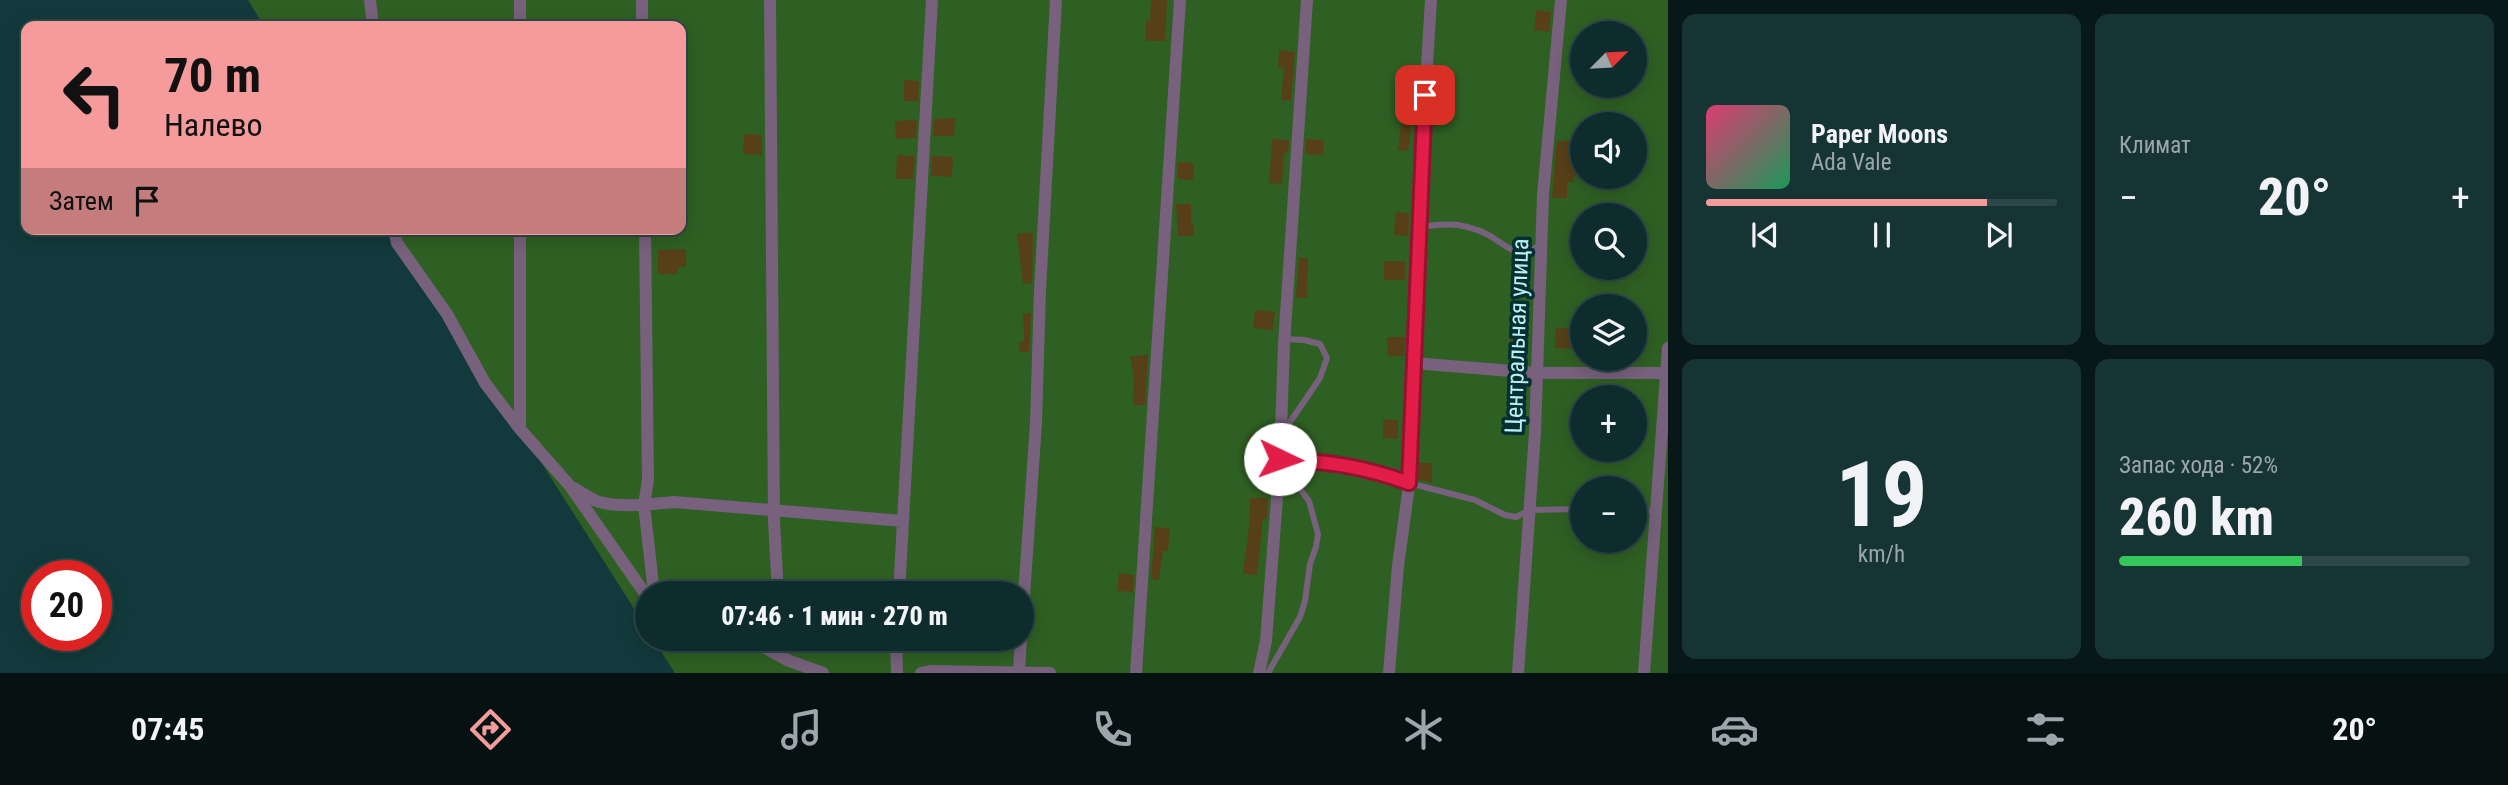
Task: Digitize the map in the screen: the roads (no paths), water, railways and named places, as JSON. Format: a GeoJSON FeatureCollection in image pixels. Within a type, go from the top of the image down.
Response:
{"type":"FeatureCollection","features":[{"type":"Feature","properties":{"kind":"street"},"geometry":{"type":"LineString","coordinates":[[370,0],[372,21]]}},
{"type":"Feature","properties":{"kind":"street"},"geometry":{"type":"LineString","coordinates":[[520,0],[520,21]]}},
{"type":"Feature","properties":{"kind":"street"},"geometry":{"type":"LineString","coordinates":[[642,0],[642,21]]}},
{"type":"Feature","properties":{"kind":"street"},"geometry":{"type":"LineString","coordinates":[[770,0],[774,508],[777,581]]}},
{"type":"Feature","properties":{"kind":"street"},"geometry":{"type":"LineString","coordinates":[[900,581],[932,0]]}},
{"type":"Feature","properties":{"kind":"street"},"geometry":{"type":"LineString","coordinates":[[1025,581],[1036,424],[1040,290],[1056,0]]}},
{"type":"Feature","properties":{"kind":"street"},"geometry":{"type":"LineString","coordinates":[[1136,673],[1180,0]]}},
{"type":"Feature","properties":{"kind":"street"},"geometry":{"type":"LineString","coordinates":[[1259,673],[1266,640],[1280,465],[1285,339],[1307,0]]}},
{"type":"Feature","properties":{"kind":"street"},"geometry":{"type":"LineString","coordinates":[[1389,673],[1409,483],[1418,227],[1431,0]]}},
{"type":"Feature","properties":{"kind":"street","name":"Центральная улица"},"geometry":{"type":"LineString","coordinates":[[1518,673],[1530,510],[1543,195],[1561,0]]}},
{"type":"Feature","properties":{"kind":"street"},"geometry":{"type":"LineString","coordinates":[[395,235],[397,243],[447,314],[485,383],[520,429],[570,486],[636,581]]}},
{"type":"Feature","properties":{"kind":"street"},"geometry":{"type":"LineString","coordinates":[[520,235],[520,429]]}},
{"type":"Feature","properties":{"kind":"street"},"geometry":{"type":"LineString","coordinates":[[645,235],[648,480],[644,505],[653,581]]}},
{"type":"Feature","properties":{"kind":"street"},"geometry":{"type":"LineString","coordinates":[[1644,673],[1668,348]]}},
{"type":"Feature","properties":{"kind":"street"},"geometry":{"type":"LineString","coordinates":[[1413,363],[1537,373],[1667,373]]}},
{"type":"Feature","properties":{"kind":"street"},"geometry":{"type":"LineString","coordinates":[[570,486],[598,501],[644,505],[674,502],[774,508],[903,521]]}},
{"type":"Feature","properties":{"kind":"street"},"geometry":{"type":"LineString","coordinates":[[772,651],[787,660],[823,673]]}},
{"type":"Feature","properties":{"kind":"street"},"geometry":{"type":"LineString","coordinates":[[896,651],[897,673]]}},
{"type":"Feature","properties":{"kind":"street"},"geometry":{"type":"LineString","coordinates":[[1019,671],[1020,651]]}},
{"type":"Feature","properties":{"kind":"street"},"geometry":{"type":"LineString","coordinates":[[921,673],[1049,673]]}},
{"type":"Feature","properties":{"kind":"lane"},"geometry":{"type":"LineString","coordinates":[[1418,227],[1458,225],[1495,238],[1506,249],[1517,252],[1528,253],[1541,244]]}},
{"type":"Feature","properties":{"kind":"lane"},"geometry":{"type":"LineString","coordinates":[[1281,435],[1320,379],[1327,358],[1320,344],[1285,339]]}},
{"type":"Feature","properties":{"kind":"lane"},"geometry":{"type":"LineString","coordinates":[[1280,465],[1336,462],[1475,500],[1505,515],[1516,517],[1530,510],[1570,509]]}},
{"type":"Feature","properties":{"kind":"lane"},"geometry":{"type":"LineString","coordinates":[[1268,673],[1300,617],[1318,534],[1309,501],[1280,465]]}},
{"type":"Feature","properties":{"kind":"lane"},"geometry":{"type":"LineString","coordinates":[[1647,512],[1656,512]]}}]}
